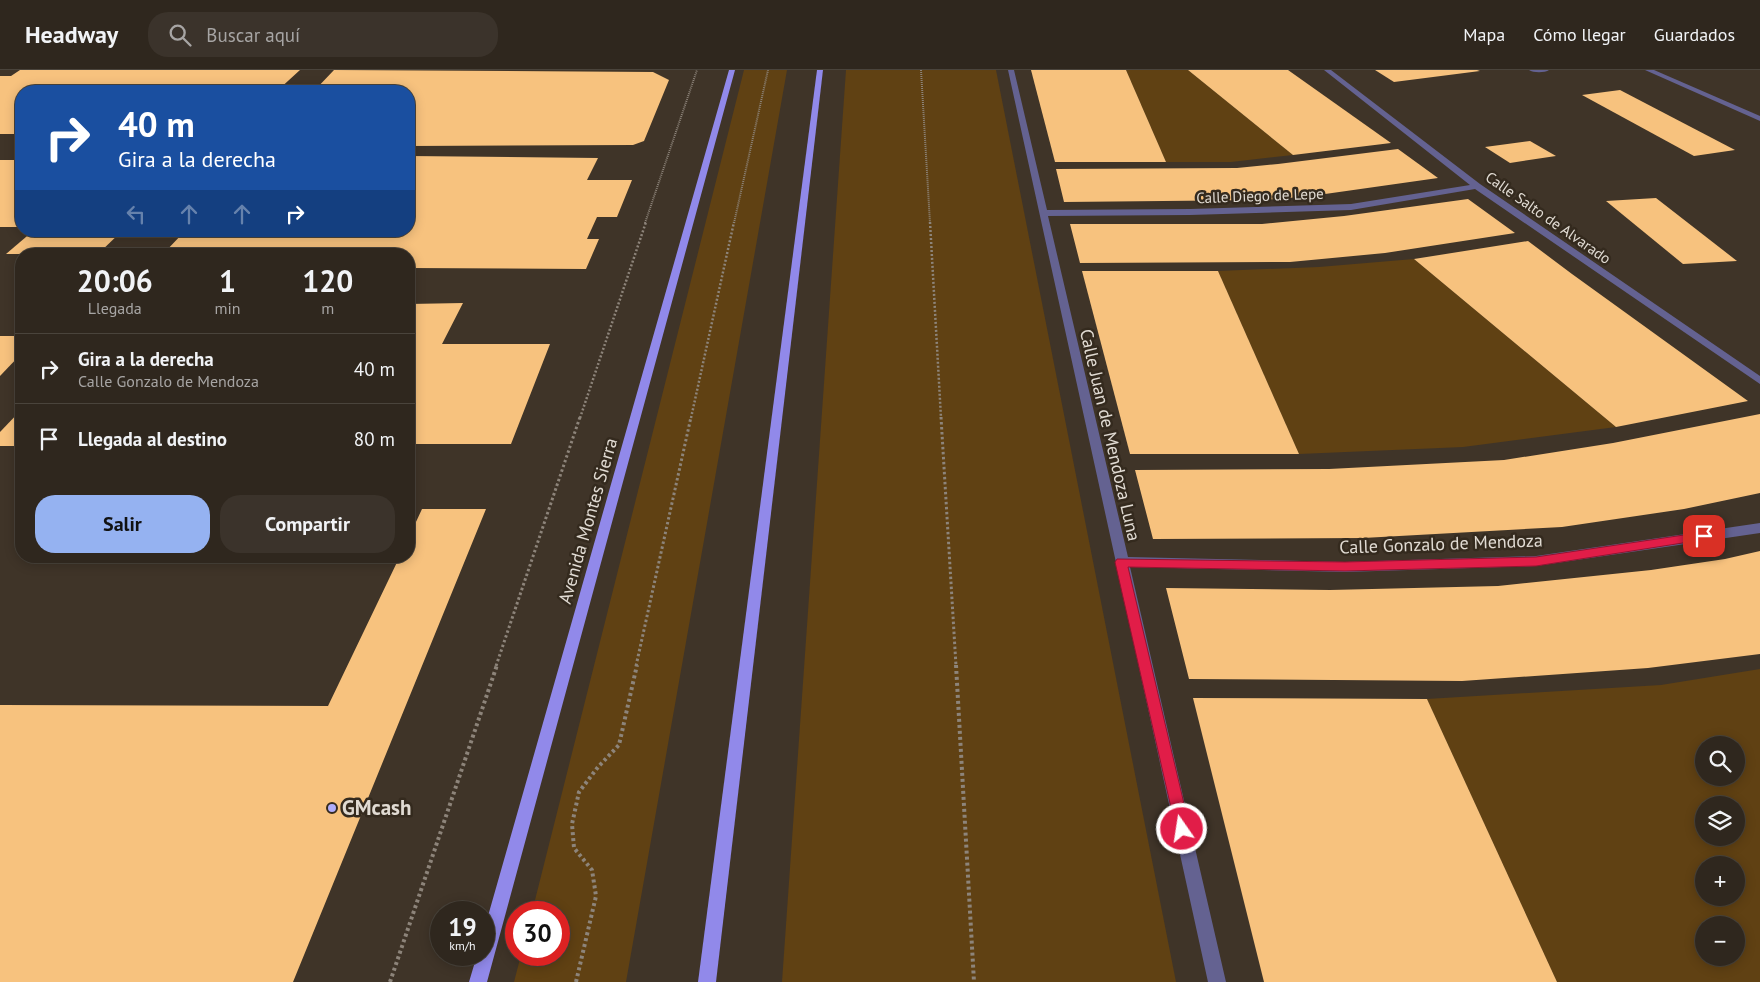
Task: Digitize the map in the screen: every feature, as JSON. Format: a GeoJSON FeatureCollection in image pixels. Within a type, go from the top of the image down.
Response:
{"type":"FeatureCollection","features":[{"type":"Feature","properties":{"kind":"main road","name":"Avenida Montes Sierra"},"geometry":{"type":"LineString","coordinates":[[478,982],[732,70]]}},
{"type":"Feature","properties":{"kind":"main road"},"geometry":{"type":"LineString","coordinates":[[707,982],[820,70]]}},
{"type":"Feature","properties":{"kind":"street","name":"Calle Juan de Mendoza Luna"},"geometry":{"type":"LineString","coordinates":[[1010,70],[1217,982]]}},
{"type":"Feature","properties":{"kind":"street","name":"Calle Salto de Alvarado"},"geometry":{"type":"LineString","coordinates":[[1327,70],[1477,186],[1760,381]]}},
{"type":"Feature","properties":{"kind":"street"},"geometry":{"type":"LineString","coordinates":[[1532,70],[1546,70]]}},
{"type":"Feature","properties":{"kind":"street"},"geometry":{"type":"LineString","coordinates":[[1648,70],[1760,119]]}},
{"type":"Feature","properties":{"kind":"street","name":"Calle Diego de Lepe"},"geometry":{"type":"LineString","coordinates":[[1042,213],[1190,212],[1352,207],[1477,186]]}},
{"type":"Feature","properties":{"kind":"street","name":"Calle Gonzalo de Mendoza"},"geometry":{"type":"LineString","coordinates":[[1121,562],[1345,566],[1536,561],[1760,528]]}},
{"type":"Feature","properties":{"kind":"path"},"geometry":{"type":"LineString","coordinates":[[390,982],[697,70]]}},
{"type":"Feature","properties":{"kind":"path"},"geometry":{"type":"LineString","coordinates":[[576,982],[596,896],[592,870],[574,848],[572,824],[578,792],[619,745],[768,70]]}},
{"type":"Feature","properties":{"kind":"path"},"geometry":{"type":"LineString","coordinates":[[921,70],[974,982]]}},
{"type":"Feature","properties":{"kind":"shaded area"},"geometry":{"type":"Polygon","coordinates":[[[744,70],[787,70],[626,982],[514,982],[518,966],[570,966],[570,901],[535,901],[744,70]]]}},
{"type":"Feature","properties":{"kind":"shaded area"},"geometry":{"type":"Polygon","coordinates":[[[846,70],[996,70],[1176,982],[782,982],[846,70]]]}},
{"type":"Feature","properties":{"kind":"shaded area"},"geometry":{"type":"Polygon","coordinates":[[[1126,70],[1188,70],[1293,155],[1231,162],[1166,162],[1126,70]]]}},
{"type":"Feature","properties":{"kind":"shaded area"},"geometry":{"type":"Polygon","coordinates":[[[1414,259],[1616,427],[1463,447],[1299,454],[1218,271],[1319,267],[1414,259]]]}},
{"type":"Feature","properties":{"kind":"shaded area"},"geometry":{"type":"Polygon","coordinates":[[[1760,669],[1760,982],[1557,982],[1427,699],[1661,685],[1760,669]]]}},
{"type":"Feature","properties":{"kind":"building"},"geometry":{"type":"Polygon","coordinates":[[[20,70],[300,70],[284,85],[15,85],[15,134],[0,134],[0,76],[11,76],[20,70]]]}},
{"type":"Feature","properties":{"kind":"building"},"geometry":{"type":"Polygon","coordinates":[[[334,70],[653,72],[669,80],[644,141],[633,145],[415,146],[415,85],[320,85],[334,70]]]}},
{"type":"Feature","properties":{"kind":"building"},"geometry":{"type":"Polygon","coordinates":[[[1031,70],[1126,70],[1166,162],[1055,162],[1031,70]]]}},
{"type":"Feature","properties":{"kind":"building"},"geometry":{"type":"Polygon","coordinates":[[[1188,70],[1288,70],[1391,143],[1293,155],[1188,70]]]}},
{"type":"Feature","properties":{"kind":"building"},"geometry":{"type":"Polygon","coordinates":[[[1375,70],[1477,70],[1480,71],[1394,82],[1375,70]]]}},
{"type":"Feature","properties":{"kind":"building"},"geometry":{"type":"Polygon","coordinates":[[[1620,90],[1735,150],[1694,156],[1582,95],[1620,90]]]}},
{"type":"Feature","properties":{"kind":"building"},"geometry":{"type":"Polygon","coordinates":[[[1530,141],[1556,156],[1510,163],[1485,147],[1530,141]]]}},
{"type":"Feature","properties":{"kind":"building"},"geometry":{"type":"Polygon","coordinates":[[[1398,149],[1438,178],[1311,196],[1263,200],[1064,202],[1056,169],[1237,168],[1398,149]]]}},
{"type":"Feature","properties":{"kind":"building"},"geometry":{"type":"Polygon","coordinates":[[[415,156],[598,158],[587,180],[632,180],[617,217],[597,217],[587,239],[599,239],[586,269],[415,268],[415,248],[169,248],[179,237],[415,237],[415,156]]]}},
{"type":"Feature","properties":{"kind":"building"},"geometry":{"type":"Polygon","coordinates":[[[0,160],[15,160],[15,227],[0,227],[0,160]]]}},
{"type":"Feature","properties":{"kind":"building"},"geometry":{"type":"Polygon","coordinates":[[[1656,198],[1737,261],[1683,264],[1606,201],[1656,198]]]}},
{"type":"Feature","properties":{"kind":"building"},"geometry":{"type":"Polygon","coordinates":[[[1468,199],[1515,233],[1385,253],[1290,262],[1080,263],[1070,224],[1262,224],[1344,216],[1468,199]]]}},
{"type":"Feature","properties":{"kind":"building"},"geometry":{"type":"Polygon","coordinates":[[[26,237],[116,237],[104,248],[15,248],[15,254],[6,254],[26,237]]]}},
{"type":"Feature","properties":{"kind":"building"},"geometry":{"type":"Polygon","coordinates":[[[1528,241],[1748,401],[1616,427],[1414,259],[1528,241]]]}},
{"type":"Feature","properties":{"kind":"building"},"geometry":{"type":"Polygon","coordinates":[[[1082,271],[1218,271],[1299,454],[1130,454],[1082,271]]]}},
{"type":"Feature","properties":{"kind":"building"},"geometry":{"type":"Polygon","coordinates":[[[463,303],[442,344],[550,344],[511,444],[415,444],[415,304],[463,303]]]}},
{"type":"Feature","properties":{"kind":"building"},"geometry":{"type":"Polygon","coordinates":[[[0,336],[15,336],[15,360],[0,376],[0,336]]]}},
{"type":"Feature","properties":{"kind":"building"},"geometry":{"type":"Polygon","coordinates":[[[1760,414],[1760,493],[1684,509],[1562,527],[1363,538],[1153,539],[1135,470],[1329,469],[1504,460],[1613,443],[1760,414]]]}},
{"type":"Feature","properties":{"kind":"building"},"geometry":{"type":"Polygon","coordinates":[[[15,416],[15,446],[0,446],[0,432],[15,416]]]}},
{"type":"Feature","properties":{"kind":"building"},"geometry":{"type":"Polygon","coordinates":[[[422,509],[486,509],[293,982],[0,982],[0,705],[328,706],[397,563],[415,563],[415,524],[422,509]]]}},
{"type":"Feature","properties":{"kind":"building"},"geometry":{"type":"Polygon","coordinates":[[[1760,551],[1760,654],[1648,668],[1462,681],[1189,679],[1166,588],[1330,590],[1498,586],[1651,570],[1725,559],[1760,551]]]}},
{"type":"Feature","properties":{"kind":"building"},"geometry":{"type":"Polygon","coordinates":[[[1193,698],[1427,699],[1557,982],[1264,982],[1193,698]]]}},
{"type":"Feature","properties":{"kind":"place","name":"GMcash"},"geometry":{"type":"Point","coordinates":[332,808]}},
{"type":"Feature","properties":{"kind":"route"},"geometry":{"type":"LineString","coordinates":[[1182,829],[1121,562],[1345,566],[1536,561],[1704,536]]}}]}
